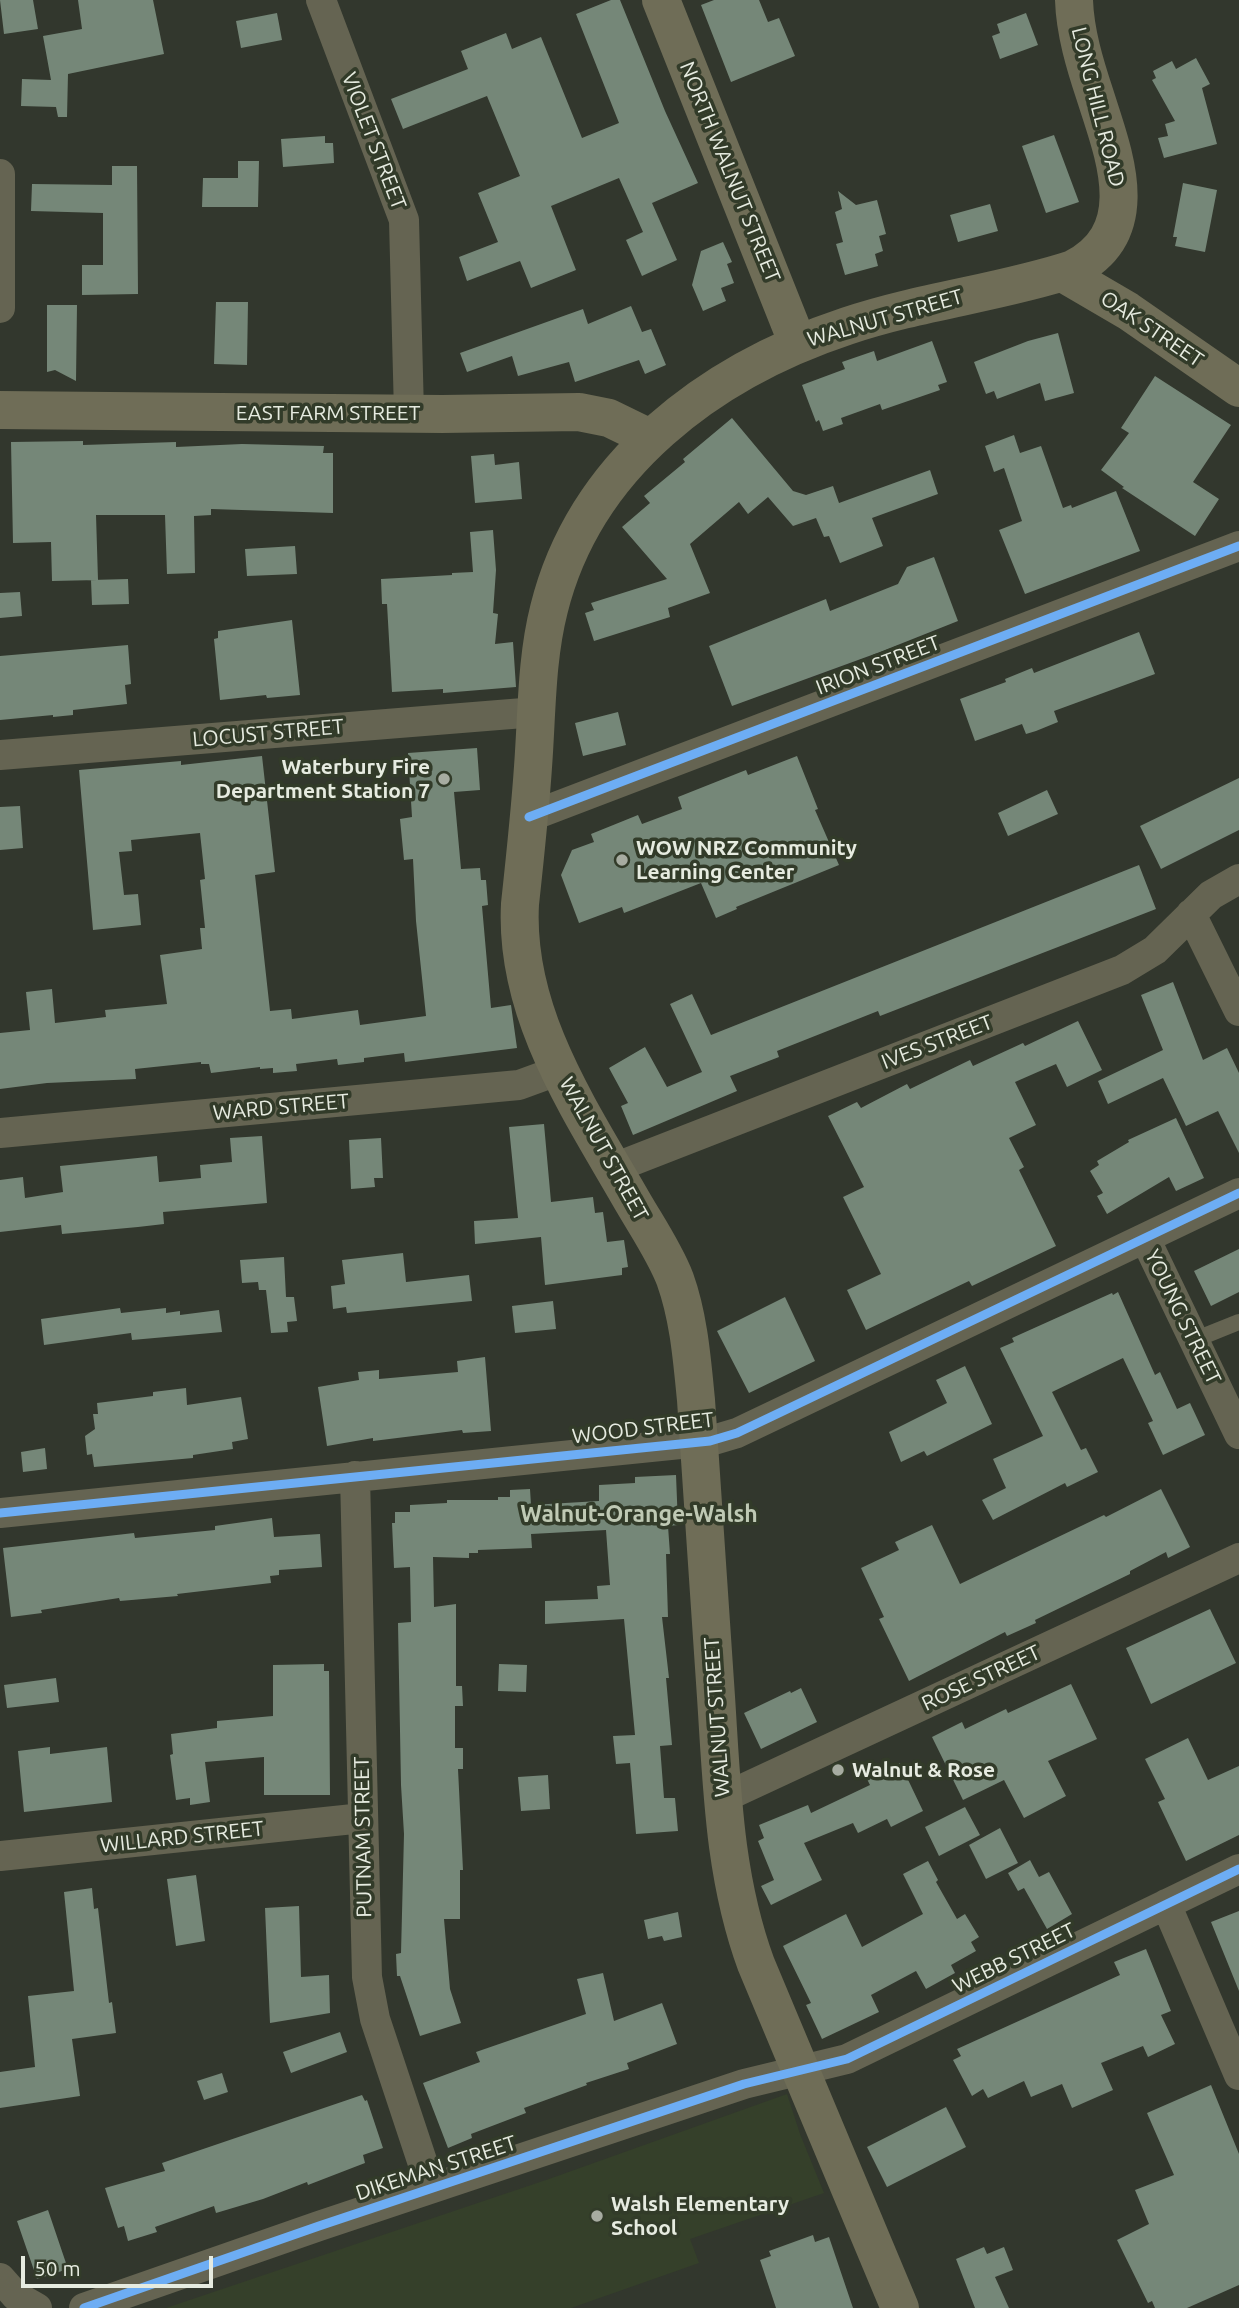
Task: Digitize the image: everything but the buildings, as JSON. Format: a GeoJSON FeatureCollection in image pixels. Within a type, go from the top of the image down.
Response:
{"type":"FeatureCollection","features":[{"type":"Feature","properties":{"kind":"main road","name":"NORTH WALNUT STREET"},"geometry":{"type":"LineString","coordinates":[[661,0],[798,344]]}},
{"type":"Feature","properties":{"kind":"main road","name":"LONG HILL ROAD"},"geometry":{"type":"LineString","coordinates":[[1063,273],[1086,263],[1096,255],[1113,226],[1120,200],[1113,151],[1087,69],[1074,0]]}},
{"type":"Feature","properties":{"kind":"main road","name":"WALNUT STREET"},"geometry":{"type":"LineString","coordinates":[[900,2308],[765,1987],[743,1927],[729,1867],[691,1348],[675,1279],[666,1259],[560,1070],[530,996],[519,942],[520,904],[546,624],[562,568],[582,525],[606,489],[650,438],[705,394],[738,373],[798,344],[891,313],[1063,273]]}},
{"type":"Feature","properties":{"kind":"main road","name":"OAK STREET"},"geometry":{"type":"LineString","coordinates":[[1063,273],[1128,311],[1239,388]]}},
{"type":"Feature","properties":{"kind":"main road","name":"EAST FARM STREET"},"geometry":{"type":"LineString","coordinates":[[0,410],[579,412],[609,418],[650,438]]}},
{"type":"Feature","properties":{"kind":"street","name":"VIOLET STREET"},"geometry":{"type":"LineString","coordinates":[[321,0],[404,220],[410,413]]}},
{"type":"Feature","properties":{"kind":"street"},"geometry":{"type":"LineString","coordinates":[[0,174],[0,308]]}},
{"type":"Feature","properties":{"kind":"street","name":"IRION STREET"},"geometry":{"type":"LineString","coordinates":[[529,817],[1239,546]]}},
{"type":"Feature","properties":{"kind":"street","name":"LOCUST STREET"},"geometry":{"type":"LineString","coordinates":[[0,755],[536,712]]}},
{"type":"Feature","properties":{"kind":"street","name":"IVES STREET"},"geometry":{"type":"LineString","coordinates":[[614,1168],[1122,970],[1155,950],[1210,895],[1239,879]]}},
{"type":"Feature","properties":{"kind":"street"},"geometry":{"type":"LineString","coordinates":[[1191,914],[1239,1011]]}},
{"type":"Feature","properties":{"kind":"street","name":"WARD STREET"},"geometry":{"type":"LineString","coordinates":[[0,1133],[519,1085],[560,1070]]}},
{"type":"Feature","properties":{"kind":"street","name":"WOOD STREET"},"geometry":{"type":"LineString","coordinates":[[0,1513],[699,1443],[722,1438],[1239,1193]]}},
{"type":"Feature","properties":{"kind":"street","name":"YOUNG STREET"},"geometry":{"type":"LineString","coordinates":[[1145,1238],[1239,1434]]}},
{"type":"Feature","properties":{"kind":"street","name":"PUTNAM STREET"},"geometry":{"type":"LineString","coordinates":[[355,1476],[365,1959],[370,1998],[431,2188]]}},
{"type":"Feature","properties":{"kind":"street","name":"ROSE STREET"},"geometry":{"type":"LineString","coordinates":[[723,1798],[1239,1558]]}},
{"type":"Feature","properties":{"kind":"street","name":"WILLARD STREET"},"geometry":{"type":"LineString","coordinates":[[0,1856],[363,1818]]}},
{"type":"Feature","properties":{"kind":"street","name":"WEBB STREET"},"geometry":{"type":"LineString","coordinates":[[802,2070],[847,2059],[1239,1869]]}},
{"type":"Feature","properties":{"kind":"street"},"geometry":{"type":"LineString","coordinates":[[1166,1904],[1239,2075]]}},
{"type":"Feature","properties":{"kind":"street","name":"DIKEMAN STREET"},"geometry":{"type":"LineString","coordinates":[[84,2308],[431,2188],[744,2084],[802,2070]]}},
{"type":"Feature","properties":{"kind":"street"},"geometry":{"type":"LineString","coordinates":[[0,2278],[16,2296],[37,2308]]}},
{"type":"Feature","properties":{"kind":"lane"},"geometry":{"type":"LineString","coordinates":[[1194,1340],[1239,1322]]}},
{"type":"Feature","properties":{"kind":"shaded area","name":"Walsh Elementary School"},"geometry":{"type":"Polygon","coordinates":[[[787,2094],[824,2193],[690,2239],[699,2263],[571,2308],[166,2308],[549,2179],[787,2094]]]}},
{"type":"Feature","properties":{"kind":"cycle path"},"geometry":{"type":"LineString","coordinates":[[529,817],[1239,546]]}},
{"type":"Feature","properties":{"kind":"cycle path"},"geometry":{"type":"LineString","coordinates":[[0,1513],[710,1441],[737,1433],[1239,1193]]}},
{"type":"Feature","properties":{"kind":"cycle path"},"geometry":{"type":"LineString","coordinates":[[84,2308],[319,2226],[744,2084],[847,2059],[1239,1869]]}},
{"type":"Feature","properties":{"kind":"place","name":"Waterbury Fire Department Station 7"},"geometry":{"type":"Point","coordinates":[444,779]}},
{"type":"Feature","properties":{"kind":"place","name":"WOW NRZ Community Learning Center"},"geometry":{"type":"Point","coordinates":[622,860]}},
{"type":"Feature","properties":{"kind":"place","name":"Walnut & Rose"},"geometry":{"type":"Point","coordinates":[838,1770]}},
{"type":"Feature","properties":{"kind":"place","name":"Walsh Elementary School"},"geometry":{"type":"Point","coordinates":[597,2216]}},
{"type":"Feature","properties":{"kind":"district","name":"Walnut-Orange-Walsh"},"geometry":{"type":"Point","coordinates":[639,1514]}}]}
